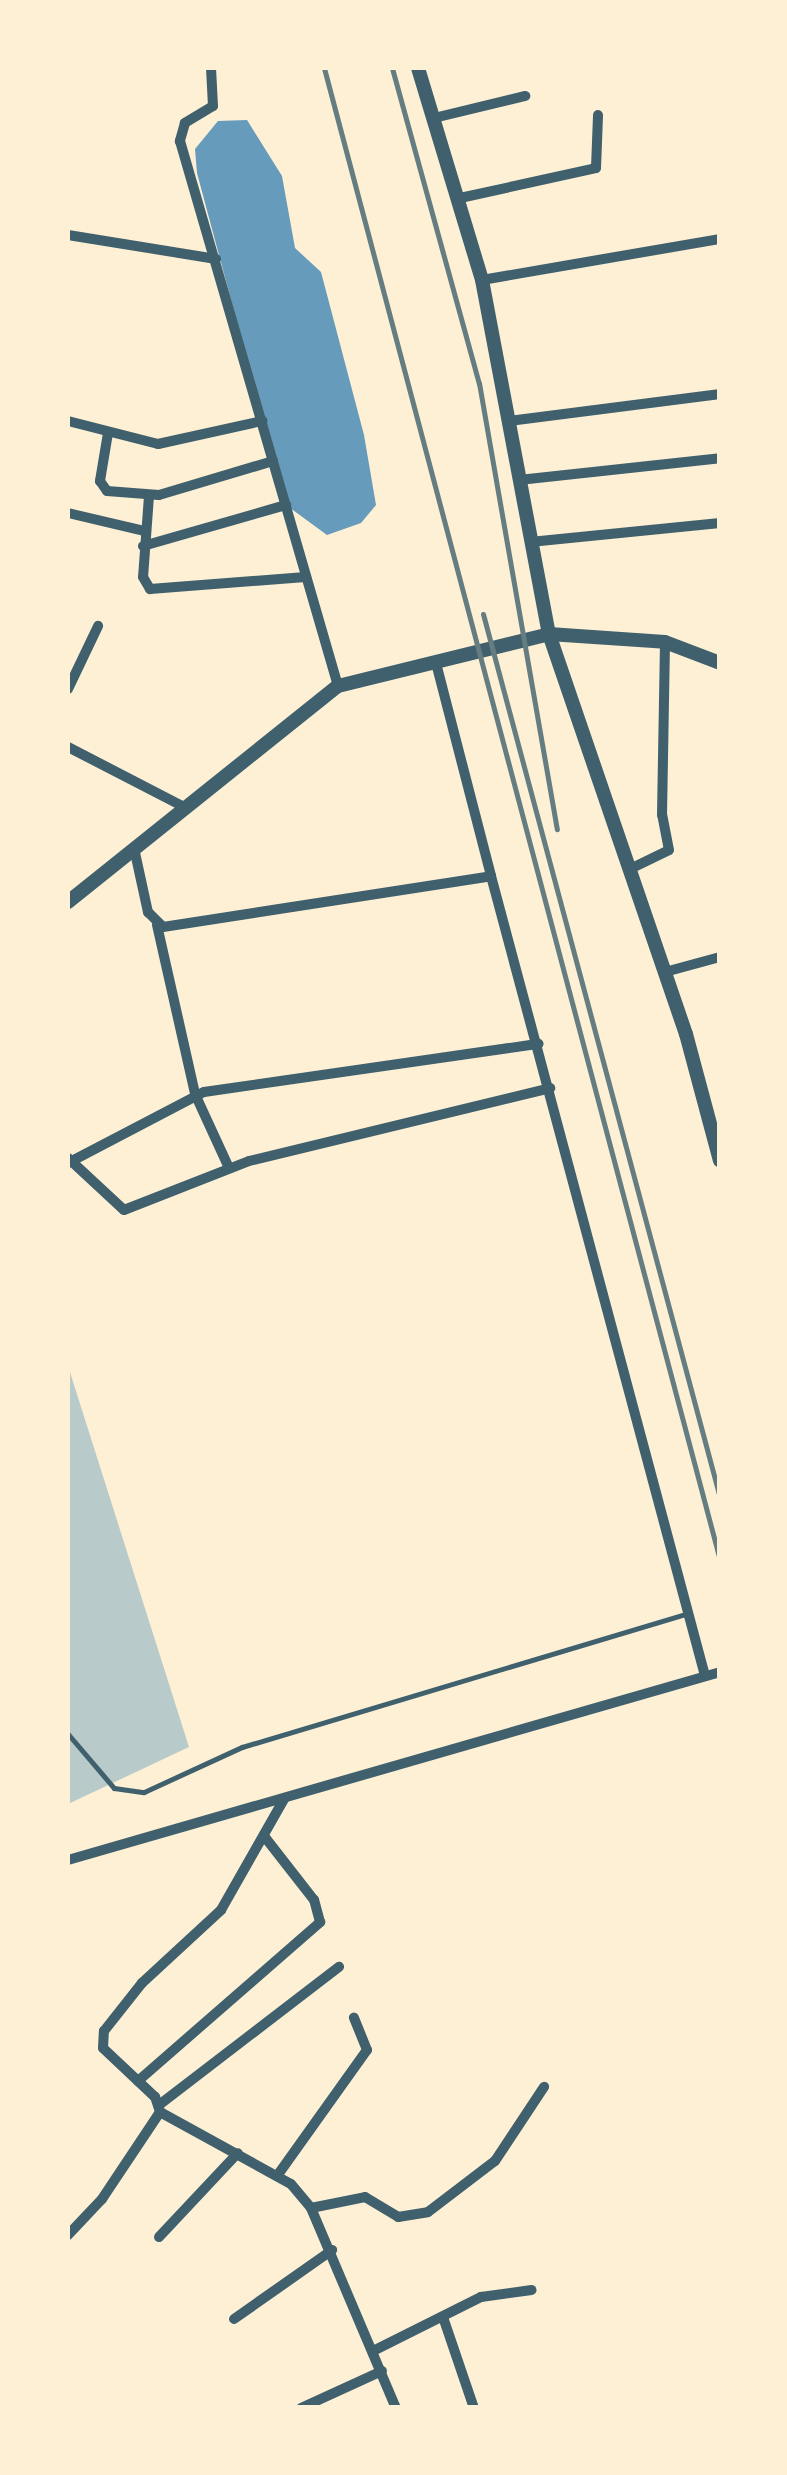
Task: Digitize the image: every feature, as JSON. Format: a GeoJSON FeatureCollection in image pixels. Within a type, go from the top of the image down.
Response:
{"type":"FeatureCollection","features":[{"type":"Feature","properties":{"kind":"street"},"geometry":{"type":"LineString","coordinates":[[211,68],[213,106],[180,130],[338,686]]}},
{"type":"Feature","properties":{"kind":"street"},"geometry":{"type":"LineString","coordinates":[[418,68],[482,280],[549,634],[715,1125],[720,1161]]}},
{"type":"Feature","properties":{"kind":"street"},"geometry":{"type":"LineString","coordinates":[[434,118],[525,96]]}},
{"type":"Feature","properties":{"kind":"street"},"geometry":{"type":"LineString","coordinates":[[460,198],[596,168],[598,114]]}},
{"type":"Feature","properties":{"kind":"street"},"geometry":{"type":"LineString","coordinates":[[68,235],[216,259]]}},
{"type":"Feature","properties":{"kind":"street"},"geometry":{"type":"LineString","coordinates":[[482,280],[720,239]]}},
{"type":"Feature","properties":{"kind":"street"},"geometry":{"type":"LineString","coordinates":[[509,421],[720,394]]}},
{"type":"Feature","properties":{"kind":"street"},"geometry":{"type":"LineString","coordinates":[[68,421],[145,443],[181,443],[262,421]]}},
{"type":"Feature","properties":{"kind":"street"},"geometry":{"type":"LineString","coordinates":[[108,433],[103,488],[149,496],[273,462]]}},
{"type":"Feature","properties":{"kind":"street"},"geometry":{"type":"LineString","coordinates":[[519,480],[720,458]]}},
{"type":"Feature","properties":{"kind":"street"},"geometry":{"type":"LineString","coordinates":[[149,496],[143,546],[150,589],[306,578]]}},
{"type":"Feature","properties":{"kind":"street"},"geometry":{"type":"LineString","coordinates":[[143,546],[286,506]]}},
{"type":"Feature","properties":{"kind":"street"},"geometry":{"type":"LineString","coordinates":[[68,513],[144,531]]}},
{"type":"Feature","properties":{"kind":"street"},"geometry":{"type":"LineString","coordinates":[[530,542],[720,523]]}},
{"type":"Feature","properties":{"kind":"street"},"geometry":{"type":"LineString","coordinates":[[68,689],[98,626]]}},
{"type":"Feature","properties":{"kind":"street"},"geometry":{"type":"LineString","coordinates":[[68,902],[338,686],[549,634],[665,642],[720,663]]}},
{"type":"Feature","properties":{"kind":"street"},"geometry":{"type":"LineString","coordinates":[[630,869],[669,850],[662,815],[665,642]]}},
{"type":"Feature","properties":{"kind":"street"},"geometry":{"type":"LineString","coordinates":[[436,663],[704,1672]]}},
{"type":"Feature","properties":{"kind":"street"},"geometry":{"type":"LineString","coordinates":[[68,747],[184,807]]}},
{"type":"Feature","properties":{"kind":"street"},"geometry":{"type":"LineString","coordinates":[[134,847],[157,925],[195,1094],[229,1168]]}},
{"type":"Feature","properties":{"kind":"street"},"geometry":{"type":"LineString","coordinates":[[157,925],[491,876]]}},
{"type":"Feature","properties":{"kind":"street"},"geometry":{"type":"LineString","coordinates":[[665,972],[720,957]]}},
{"type":"Feature","properties":{"kind":"street"},"geometry":{"type":"LineString","coordinates":[[539,1044],[195,1094],[68,1161],[124,1210],[229,1168],[550,1088]]}},
{"type":"Feature","properties":{"kind":"street"},"geometry":{"type":"LineString","coordinates":[[68,1860],[704,1672],[720,1672]]}},
{"type":"Feature","properties":{"kind":"street"},"geometry":{"type":"LineString","coordinates":[[284,1799],[221,1910],[150,1974],[104,2032],[104,2048],[160,2108],[277,2176],[311,2208],[375,2350],[396,2408]]}},
{"type":"Feature","properties":{"kind":"street"},"geometry":{"type":"LineString","coordinates":[[138,2081],[320,1922],[314,1900],[264,1836]]}},
{"type":"Feature","properties":{"kind":"street"},"geometry":{"type":"LineString","coordinates":[[68,2235],[102,2199],[160,2108],[339,1966]]}},
{"type":"Feature","properties":{"kind":"street"},"geometry":{"type":"LineString","coordinates":[[277,2176],[366,2050],[354,2017]]}},
{"type":"Feature","properties":{"kind":"street"},"geometry":{"type":"LineString","coordinates":[[311,2208],[365,2197],[398,2216],[428,2212],[495,2161],[544,2087]]}},
{"type":"Feature","properties":{"kind":"street"},"geometry":{"type":"LineString","coordinates":[[159,2237],[238,2153]]}},
{"type":"Feature","properties":{"kind":"street"},"geometry":{"type":"LineString","coordinates":[[234,2319],[332,2250]]}},
{"type":"Feature","properties":{"kind":"street"},"geometry":{"type":"LineString","coordinates":[[375,2350],[444,2320],[481,2297],[532,2290]]}},
{"type":"Feature","properties":{"kind":"street"},"geometry":{"type":"LineString","coordinates":[[444,2320],[474,2408]]}},
{"type":"Feature","properties":{"kind":"street"},"geometry":{"type":"LineString","coordinates":[[300,2408],[382,2371]]}},
{"type":"Feature","properties":{"kind":"lane"},"geometry":{"type":"LineString","coordinates":[[68,1734],[114,1788],[144,1792],[242,1747],[688,1613]]}},
{"type":"Feature","properties":{"kind":"shaded area"},"geometry":{"type":"Polygon","coordinates":[[[68,1366],[189,1747],[68,1804],[68,1366]]]}},
{"type":"Feature","properties":{"kind":"water"},"geometry":{"type":"Polygon","coordinates":[[[247,120],[282,176],[295,248],[321,272],[364,435],[376,505],[361,523],[327,535],[286,505],[197,173],[195,149],[218,121],[247,120]]]}},
{"type":"Feature","properties":{"kind":"railway"},"geometry":{"type":"LineString","coordinates":[[324,68],[720,1560]]}},
{"type":"Feature","properties":{"kind":"railway"},"geometry":{"type":"LineString","coordinates":[[392,68],[479,383],[557,829]]}},
{"type":"Feature","properties":{"kind":"railway"},"geometry":{"type":"LineString","coordinates":[[483,614],[720,1498]]}}]}
